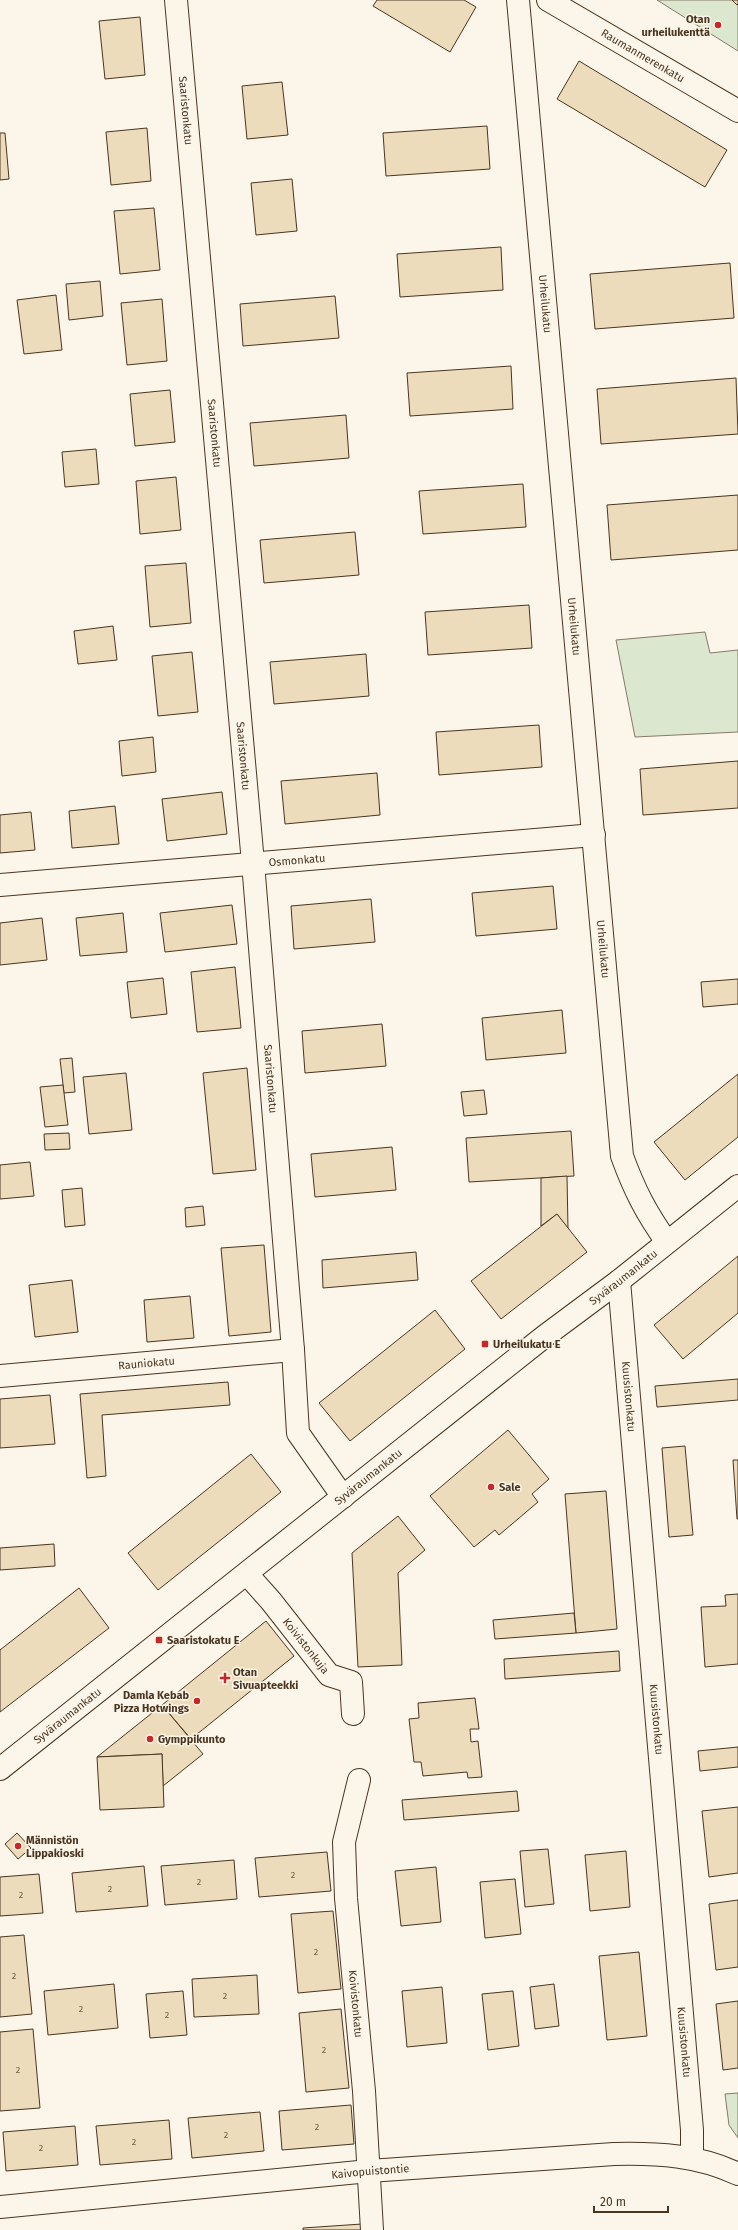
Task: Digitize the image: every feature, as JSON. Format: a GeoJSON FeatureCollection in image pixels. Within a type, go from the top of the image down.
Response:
{"type":"FeatureCollection","features":[{"type":"Feature","properties":{"kind":"street","name":"Saaristonkatu"},"geometry":{"type":"LineString","coordinates":[[176,0],[253,863],[293,1350],[298,1433],[343,1497]]}},
{"type":"Feature","properties":{"kind":"street","name":"Urheilukatu"},"geometry":{"type":"LineString","coordinates":[[518,0],[622,1156],[635,1192],[648,1216],[666,1242]]}},
{"type":"Feature","properties":{"kind":"street","name":"Raumanmerenkatu"},"geometry":{"type":"LineString","coordinates":[[548,0],[738,111]]}},
{"type":"Feature","properties":{"kind":"street","name":"Osmonkatu"},"geometry":{"type":"LineString","coordinates":[[0,885],[594,835]]}},
{"type":"Feature","properties":{"kind":"street","name":"Syväraumankatu"},"geometry":{"type":"LineString","coordinates":[[0,1769],[545,1336],[620,1281],[666,1242],[738,1186]]}},
{"type":"Feature","properties":{"kind":"street","name":"Kuusistonkatu"},"geometry":{"type":"LineString","coordinates":[[620,1281],[692,2130],[692,2158]]}},
{"type":"Feature","properties":{"kind":"street","name":"Rauniokatu"},"geometry":{"type":"LineString","coordinates":[[0,1376],[293,1350]]}},
{"type":"Feature","properties":{"kind":"street","name":"Koivistonkuja"},"geometry":{"type":"LineString","coordinates":[[247,1574],[271,1600],[329,1675],[351,1682],[353,1714]]}},
{"type":"Feature","properties":{"kind":"street","name":"Koivistonkatu"},"geometry":{"type":"LineString","coordinates":[[359,1780],[344,1842],[346,1898],[364,2091],[372,2230]]}},
{"type":"Feature","properties":{"kind":"street","name":"Kaivopuistontie"},"geometry":{"type":"LineString","coordinates":[[0,2208],[368,2171],[614,2154],[653,2153],[692,2158],[723,2167],[738,2174]]}},
{"type":"Feature","properties":{"kind":"green space","name":"Otan urheilukenttä"},"geometry":{"type":"Polygon","coordinates":[[[657,0],[738,0],[738,51],[657,0]]]}},
{"type":"Feature","properties":{"kind":"green space"},"geometry":{"type":"Polygon","coordinates":[[[705,632],[710,653],[738,650],[738,732],[635,737],[616,640],[705,632]]]}},
{"type":"Feature","properties":{"kind":"green space"},"geometry":{"type":"Polygon","coordinates":[[[738,2093],[738,2138],[729,2125],[725,2094],[738,2093]]]}},
{"type":"Feature","properties":{"kind":"building"},"geometry":{"type":"Polygon","coordinates":[[[377,0],[464,0],[476,7],[450,52],[373,6],[377,0]]]}},
{"type":"Feature","properties":{"kind":"building"},"geometry":{"type":"Polygon","coordinates":[[[732,0],[738,0],[738,4],[737,5],[732,0]]]}},
{"type":"Feature","properties":{"kind":"building"},"geometry":{"type":"Polygon","coordinates":[[[140,17],[145,75],[105,79],[99,21],[140,17]]]}},
{"type":"Feature","properties":{"kind":"building"},"geometry":{"type":"Polygon","coordinates":[[[579,61],[727,150],[705,187],[557,99],[579,61]]]}},
{"type":"Feature","properties":{"kind":"building"},"geometry":{"type":"Polygon","coordinates":[[[282,82],[288,135],[247,139],[242,86],[282,82]]]}},
{"type":"Feature","properties":{"kind":"building"},"geometry":{"type":"Polygon","coordinates":[[[487,126],[490,169],[386,176],[383,133],[487,126]]]}},
{"type":"Feature","properties":{"kind":"building"},"geometry":{"type":"Polygon","coordinates":[[[147,128],[151,181],[111,185],[106,132],[147,128]]]}},
{"type":"Feature","properties":{"kind":"building"},"geometry":{"type":"Polygon","coordinates":[[[0,133],[5,133],[9,179],[0,180],[0,133]]]}},
{"type":"Feature","properties":{"kind":"building"},"geometry":{"type":"Polygon","coordinates":[[[292,179],[297,231],[256,235],[251,183],[292,179]]]}},
{"type":"Feature","properties":{"kind":"building"},"geometry":{"type":"Polygon","coordinates":[[[154,208],[160,270],[120,274],[114,211],[154,208]]]}},
{"type":"Feature","properties":{"kind":"building"},"geometry":{"type":"Polygon","coordinates":[[[501,247],[503,290],[400,297],[397,254],[501,247]]]}},
{"type":"Feature","properties":{"kind":"building"},"geometry":{"type":"Polygon","coordinates":[[[730,263],[734,318],[595,329],[590,274],[730,263]]]}},
{"type":"Feature","properties":{"kind":"building"},"geometry":{"type":"Polygon","coordinates":[[[100,281],[103,316],[69,320],[66,284],[100,281]]]}},
{"type":"Feature","properties":{"kind":"building"},"geometry":{"type":"Polygon","coordinates":[[[56,295],[62,350],[24,354],[17,300],[56,295]]]}},
{"type":"Feature","properties":{"kind":"building"},"geometry":{"type":"Polygon","coordinates":[[[335,296],[339,338],[243,346],[240,304],[335,296]]]}},
{"type":"Feature","properties":{"kind":"building"},"geometry":{"type":"Polygon","coordinates":[[[162,299],[167,361],[127,365],[121,303],[162,299]]]}},
{"type":"Feature","properties":{"kind":"building"},"geometry":{"type":"Polygon","coordinates":[[[511,366],[513,409],[410,416],[407,373],[511,366]]]}},
{"type":"Feature","properties":{"kind":"building"},"geometry":{"type":"Polygon","coordinates":[[[736,378],[738,434],[601,444],[597,389],[736,378]]]}},
{"type":"Feature","properties":{"kind":"building"},"geometry":{"type":"Polygon","coordinates":[[[170,390],[175,442],[135,446],[130,394],[170,390]]]}},
{"type":"Feature","properties":{"kind":"building"},"geometry":{"type":"Polygon","coordinates":[[[346,415],[349,458],[254,466],[250,423],[346,415]]]}},
{"type":"Feature","properties":{"kind":"building"},"geometry":{"type":"Polygon","coordinates":[[[96,449],[99,484],[65,487],[62,452],[96,449]]]}},
{"type":"Feature","properties":{"kind":"building"},"geometry":{"type":"Polygon","coordinates":[[[176,477],[181,530],[140,534],[136,481],[176,477]]]}},
{"type":"Feature","properties":{"kind":"building"},"geometry":{"type":"Polygon","coordinates":[[[523,484],[526,527],[423,534],[419,491],[523,484]]]}},
{"type":"Feature","properties":{"kind":"building"},"geometry":{"type":"Polygon","coordinates":[[[738,495],[738,550],[611,560],[607,505],[738,495]]]}},
{"type":"Feature","properties":{"kind":"building"},"geometry":{"type":"Polygon","coordinates":[[[355,532],[359,575],[264,583],[260,540],[355,532]]]}},
{"type":"Feature","properties":{"kind":"building"},"geometry":{"type":"Polygon","coordinates":[[[186,563],[191,623],[150,627],[145,566],[186,563]]]}},
{"type":"Feature","properties":{"kind":"building"},"geometry":{"type":"Polygon","coordinates":[[[529,605],[532,648],[428,655],[425,612],[529,605]]]}},
{"type":"Feature","properties":{"kind":"building"},"geometry":{"type":"Polygon","coordinates":[[[113,626],[117,660],[78,664],[74,631],[113,626]]]}},
{"type":"Feature","properties":{"kind":"building"},"geometry":{"type":"Polygon","coordinates":[[[192,652],[198,712],[158,716],[152,656],[192,652]]]}},
{"type":"Feature","properties":{"kind":"building"},"geometry":{"type":"Polygon","coordinates":[[[366,654],[369,696],[274,704],[270,662],[366,654]]]}},
{"type":"Feature","properties":{"kind":"building"},"geometry":{"type":"Polygon","coordinates":[[[539,725],[542,767],[439,775],[436,732],[539,725]]]}},
{"type":"Feature","properties":{"kind":"building"},"geometry":{"type":"Polygon","coordinates":[[[153,737],[156,772],[122,776],[119,741],[153,737]]]}},
{"type":"Feature","properties":{"kind":"building"},"geometry":{"type":"Polygon","coordinates":[[[738,761],[738,808],[643,815],[640,769],[738,761]]]}},
{"type":"Feature","properties":{"kind":"building"},"geometry":{"type":"Polygon","coordinates":[[[377,773],[380,815],[285,824],[281,781],[377,773]]]}},
{"type":"Feature","properties":{"kind":"building"},"geometry":{"type":"Polygon","coordinates":[[[222,792],[227,834],[167,841],[162,799],[222,792]]]}},
{"type":"Feature","properties":{"kind":"building"},"geometry":{"type":"Polygon","coordinates":[[[115,806],[119,844],[72,848],[69,811],[115,806]]]}},
{"type":"Feature","properties":{"kind":"building"},"geometry":{"type":"Polygon","coordinates":[[[31,812],[35,850],[0,853],[0,815],[31,812]]]}},
{"type":"Feature","properties":{"kind":"building"},"geometry":{"type":"Polygon","coordinates":[[[553,886],[557,929],[476,936],[472,893],[553,886]]]}},
{"type":"Feature","properties":{"kind":"building"},"geometry":{"type":"Polygon","coordinates":[[[371,899],[375,942],[294,949],[291,906],[371,899]]]}},
{"type":"Feature","properties":{"kind":"building"},"geometry":{"type":"Polygon","coordinates":[[[232,905],[237,944],[165,952],[160,913],[232,905]]]}},
{"type":"Feature","properties":{"kind":"building"},"geometry":{"type":"Polygon","coordinates":[[[123,913],[127,952],[80,956],[76,918],[123,913]]]}},
{"type":"Feature","properties":{"kind":"building"},"geometry":{"type":"Polygon","coordinates":[[[42,918],[47,960],[0,965],[0,923],[42,918]]]}},
{"type":"Feature","properties":{"kind":"building"},"geometry":{"type":"Polygon","coordinates":[[[235,967],[241,1028],[197,1032],[191,972],[235,967]]]}},
{"type":"Feature","properties":{"kind":"building"},"geometry":{"type":"Polygon","coordinates":[[[163,978],[167,1014],[131,1018],[127,982],[163,978]]]}},
{"type":"Feature","properties":{"kind":"building"},"geometry":{"type":"Polygon","coordinates":[[[738,979],[738,1004],[703,1007],[701,982],[738,979]]]}},
{"type":"Feature","properties":{"kind":"building"},"geometry":{"type":"Polygon","coordinates":[[[562,1010],[566,1053],[486,1060],[482,1018],[562,1010]]]}},
{"type":"Feature","properties":{"kind":"building"},"geometry":{"type":"Polygon","coordinates":[[[382,1024],[386,1066],[305,1073],[302,1031],[382,1024]]]}},
{"type":"Feature","properties":{"kind":"building"},"geometry":{"type":"Polygon","coordinates":[[[72,1058],[75,1092],[64,1093],[60,1059],[72,1058]]]}},
{"type":"Feature","properties":{"kind":"building"},"geometry":{"type":"Polygon","coordinates":[[[247,1068],[256,1170],[213,1174],[203,1073],[247,1068]]]}},
{"type":"Feature","properties":{"kind":"building"},"geometry":{"type":"Polygon","coordinates":[[[126,1073],[132,1130],[89,1134],[83,1077],[126,1073]]]}},
{"type":"Feature","properties":{"kind":"building"},"geometry":{"type":"Polygon","coordinates":[[[738,1074],[738,1137],[685,1180],[654,1142],[738,1074]]]}},
{"type":"Feature","properties":{"kind":"building"},"geometry":{"type":"Polygon","coordinates":[[[63,1085],[68,1125],[45,1127],[40,1087],[63,1085]]]}},
{"type":"Feature","properties":{"kind":"building"},"geometry":{"type":"Polygon","coordinates":[[[484,1090],[487,1114],[464,1116],[461,1092],[484,1090]]]}},
{"type":"Feature","properties":{"kind":"building"},"geometry":{"type":"Polygon","coordinates":[[[571,1131],[574,1176],[469,1182],[466,1138],[571,1131]]]}},
{"type":"Feature","properties":{"kind":"building"},"geometry":{"type":"Polygon","coordinates":[[[69,1133],[70,1149],[45,1150],[44,1134],[69,1133]]]}},
{"type":"Feature","properties":{"kind":"building"},"geometry":{"type":"Polygon","coordinates":[[[392,1147],[396,1190],[315,1197],[311,1154],[392,1147]]]}},
{"type":"Feature","properties":{"kind":"building"},"geometry":{"type":"Polygon","coordinates":[[[30,1162],[34,1196],[0,1199],[0,1165],[30,1162]]]}},
{"type":"Feature","properties":{"kind":"building"},"geometry":{"type":"Polygon","coordinates":[[[567,1176],[568,1229],[557,1214],[541,1226],[541,1178],[567,1176]]]}},
{"type":"Feature","properties":{"kind":"building"},"geometry":{"type":"Polygon","coordinates":[[[82,1188],[85,1225],[65,1227],[62,1190],[82,1188]]]}},
{"type":"Feature","properties":{"kind":"building"},"geometry":{"type":"Polygon","coordinates":[[[203,1206],[205,1225],[186,1227],[185,1208],[203,1206]]]}},
{"type":"Feature","properties":{"kind":"building"},"geometry":{"type":"Polygon","coordinates":[[[557,1214],[587,1252],[501,1319],[471,1281],[557,1214]]]}},
{"type":"Feature","properties":{"kind":"building"},"geometry":{"type":"Polygon","coordinates":[[[264,1245],[271,1332],[229,1336],[221,1248],[264,1245]]]}},
{"type":"Feature","properties":{"kind":"building"},"geometry":{"type":"Polygon","coordinates":[[[416,1252],[418,1280],[323,1288],[322,1260],[416,1252]]]}},
{"type":"Feature","properties":{"kind":"building"},"geometry":{"type":"Polygon","coordinates":[[[738,1256],[738,1313],[683,1359],[654,1325],[738,1256]]]}},
{"type":"Feature","properties":{"kind":"building"},"geometry":{"type":"Polygon","coordinates":[[[72,1280],[78,1332],[35,1337],[29,1285],[72,1280]]]}},
{"type":"Feature","properties":{"kind":"building"},"geometry":{"type":"Polygon","coordinates":[[[190,1296],[194,1338],[147,1342],[144,1300],[190,1296]]]}},
{"type":"Feature","properties":{"kind":"building"},"geometry":{"type":"Polygon","coordinates":[[[435,1310],[465,1349],[350,1441],[319,1403],[435,1310]]]}},
{"type":"Feature","properties":{"kind":"building"},"geometry":{"type":"Polygon","coordinates":[[[738,1379],[738,1400],[657,1407],[655,1386],[738,1379]]]}},
{"type":"Feature","properties":{"kind":"building"},"geometry":{"type":"Polygon","coordinates":[[[228,1382],[230,1405],[102,1415],[106,1476],[87,1478],[80,1394],[228,1382]]]}},
{"type":"Feature","properties":{"kind":"building"},"geometry":{"type":"Polygon","coordinates":[[[50,1395],[55,1444],[0,1448],[0,1399],[50,1395]]]}},
{"type":"Feature","properties":{"kind":"building","name":"Sale"},"geometry":{"type":"Polygon","coordinates":[[[508,1430],[549,1479],[532,1494],[538,1502],[499,1535],[495,1530],[474,1547],[430,1496],[508,1430]]]}},
{"type":"Feature","properties":{"kind":"building"},"geometry":{"type":"Polygon","coordinates":[[[685,1446],[693,1535],[669,1537],[662,1448],[685,1446]]]}},
{"type":"Feature","properties":{"kind":"building"},"geometry":{"type":"Polygon","coordinates":[[[251,1454],[281,1492],[158,1590],[128,1553],[251,1454]]]}},
{"type":"Feature","properties":{"kind":"building"},"geometry":{"type":"Polygon","coordinates":[[[733,1460],[738,1460],[738,1519],[737,1519],[733,1460]]]}},
{"type":"Feature","properties":{"kind":"building"},"geometry":{"type":"Polygon","coordinates":[[[606,1491],[617,1629],[576,1633],[565,1494],[606,1491]]]}},
{"type":"Feature","properties":{"kind":"building"},"geometry":{"type":"Polygon","coordinates":[[[398,1516],[425,1550],[398,1573],[402,1665],[358,1667],[352,1553],[398,1516]]]}},
{"type":"Feature","properties":{"kind":"building"},"geometry":{"type":"Polygon","coordinates":[[[54,1544],[55,1566],[0,1570],[0,1548],[54,1544]]]}},
{"type":"Feature","properties":{"kind":"building"},"geometry":{"type":"Polygon","coordinates":[[[79,1588],[109,1628],[0,1712],[0,1650],[79,1588]]]}},
{"type":"Feature","properties":{"kind":"building"},"geometry":{"type":"Polygon","coordinates":[[[738,1594],[738,1664],[705,1667],[701,1607],[726,1606],[725,1595],[738,1594]]]}},
{"type":"Feature","properties":{"kind":"building"},"geometry":{"type":"Polygon","coordinates":[[[574,1613],[576,1633],[495,1639],[493,1620],[574,1613]]]}},
{"type":"Feature","properties":{"kind":"building"},"geometry":{"type":"Polygon","coordinates":[[[266,1621],[294,1656],[191,1739],[162,1705],[266,1621]]]}},
{"type":"Feature","properties":{"kind":"building"},"geometry":{"type":"Polygon","coordinates":[[[619,1651],[620,1671],[505,1679],[504,1659],[619,1651]]]}},
{"type":"Feature","properties":{"kind":"building"},"geometry":{"type":"Polygon","coordinates":[[[475,1698],[479,1729],[470,1729],[471,1742],[478,1741],[482,1777],[468,1778],[467,1772],[423,1776],[421,1762],[414,1762],[409,1719],[419,1718],[418,1703],[475,1698]]]}},
{"type":"Feature","properties":{"kind":"building"},"geometry":{"type":"Polygon","coordinates":[[[162,1705],[203,1754],[163,1786],[162,1754],[97,1757],[162,1705]]]}},
{"type":"Feature","properties":{"kind":"building"},"geometry":{"type":"Polygon","coordinates":[[[738,1747],[738,1767],[700,1771],[698,1751],[738,1747]]]}},
{"type":"Feature","properties":{"kind":"building"},"geometry":{"type":"Polygon","coordinates":[[[162,1754],[164,1807],[100,1810],[97,1757],[162,1754]]]}},
{"type":"Feature","properties":{"kind":"building"},"geometry":{"type":"Polygon","coordinates":[[[517,1791],[519,1811],[404,1820],[402,1800],[517,1791]]]}},
{"type":"Feature","properties":{"kind":"building"},"geometry":{"type":"Polygon","coordinates":[[[738,1807],[738,1873],[709,1877],[702,1811],[738,1807]]]}},
{"type":"Feature","properties":{"kind":"building","name":"Männistön Lippakioski"},"geometry":{"type":"Polygon","coordinates":[[[17,1833],[31,1848],[18,1859],[5,1844],[17,1833]]]}},
{"type":"Feature","properties":{"kind":"building"},"geometry":{"type":"Polygon","coordinates":[[[548,1849],[554,1904],[525,1907],[520,1851],[548,1849]]]}},
{"type":"Feature","properties":{"kind":"building"},"geometry":{"type":"Polygon","coordinates":[[[626,1851],[630,1907],[590,1911],[585,1855],[626,1851]]]}},
{"type":"Feature","properties":{"kind":"building"},"geometry":{"type":"Polygon","coordinates":[[[327,1852],[331,1891],[259,1897],[255,1858],[327,1852]]]}},
{"type":"Feature","properties":{"kind":"building"},"geometry":{"type":"Polygon","coordinates":[[[234,1860],[237,1899],[165,1905],[161,1866],[234,1860]]]}},
{"type":"Feature","properties":{"kind":"building"},"geometry":{"type":"Polygon","coordinates":[[[144,1866],[148,1906],[76,1912],[72,1873],[144,1866]]]}},
{"type":"Feature","properties":{"kind":"building"},"geometry":{"type":"Polygon","coordinates":[[[436,1867],[441,1922],[401,1926],[395,1871],[436,1867]]]}},
{"type":"Feature","properties":{"kind":"building"},"geometry":{"type":"Polygon","coordinates":[[[39,1874],[43,1913],[0,1916],[0,1877],[39,1874]]]}},
{"type":"Feature","properties":{"kind":"building"},"geometry":{"type":"Polygon","coordinates":[[[515,1879],[521,1934],[485,1938],[480,1882],[515,1879]]]}},
{"type":"Feature","properties":{"kind":"building"},"geometry":{"type":"Polygon","coordinates":[[[738,1900],[738,1967],[716,1970],[709,1904],[738,1900]]]}},
{"type":"Feature","properties":{"kind":"building"},"geometry":{"type":"Polygon","coordinates":[[[333,1911],[341,1989],[298,1993],[291,1914],[333,1911]]]}},
{"type":"Feature","properties":{"kind":"building"},"geometry":{"type":"Polygon","coordinates":[[[24,1935],[32,2014],[0,2017],[0,1937],[24,1935]]]}},
{"type":"Feature","properties":{"kind":"building"},"geometry":{"type":"Polygon","coordinates":[[[639,1952],[647,2036],[607,2040],[599,1956],[639,1952]]]}},
{"type":"Feature","properties":{"kind":"building"},"geometry":{"type":"Polygon","coordinates":[[[257,1975],[259,2014],[194,2017],[192,1979],[257,1975]]]}},
{"type":"Feature","properties":{"kind":"building"},"geometry":{"type":"Polygon","coordinates":[[[114,1984],[118,2028],[48,2035],[44,1991],[114,1984]]]}},
{"type":"Feature","properties":{"kind":"building"},"geometry":{"type":"Polygon","coordinates":[[[554,1984],[559,2026],[535,2029],[530,1987],[554,1984]]]}},
{"type":"Feature","properties":{"kind":"building"},"geometry":{"type":"Polygon","coordinates":[[[442,1987],[447,2043],[407,2047],[402,1991],[442,1987]]]}},
{"type":"Feature","properties":{"kind":"building"},"geometry":{"type":"Polygon","coordinates":[[[183,1991],[187,2035],[150,2038],[146,1994],[183,1991]]]}},
{"type":"Feature","properties":{"kind":"building"},"geometry":{"type":"Polygon","coordinates":[[[513,1991],[519,2046],[488,2050],[482,1994],[513,1991]]]}},
{"type":"Feature","properties":{"kind":"building"},"geometry":{"type":"Polygon","coordinates":[[[738,2001],[738,2068],[723,2070],[716,2004],[738,2001]]]}},
{"type":"Feature","properties":{"kind":"building"},"geometry":{"type":"Polygon","coordinates":[[[341,2009],[349,2088],[306,2092],[299,2013],[341,2009]]]}},
{"type":"Feature","properties":{"kind":"building"},"geometry":{"type":"Polygon","coordinates":[[[33,2029],[40,2108],[0,2111],[0,2032],[33,2029]]]}},
{"type":"Feature","properties":{"kind":"building"},"geometry":{"type":"Polygon","coordinates":[[[351,2105],[354,2144],[282,2150],[279,2111],[351,2105]]]}},
{"type":"Feature","properties":{"kind":"building"},"geometry":{"type":"Polygon","coordinates":[[[260,2112],[264,2151],[192,2158],[188,2118],[260,2112]]]}},
{"type":"Feature","properties":{"kind":"building"},"geometry":{"type":"Polygon","coordinates":[[[169,2120],[172,2159],[100,2165],[96,2126],[169,2120]]]}},
{"type":"Feature","properties":{"kind":"building"},"geometry":{"type":"Polygon","coordinates":[[[75,2126],[78,2165],[6,2171],[3,2132],[75,2126]]]}},
{"type":"Feature","properties":{"kind":"building"},"geometry":{"type":"Polygon","coordinates":[[[362,2224],[362,2230],[303,2230],[303,2228],[362,2224]]]}},
{"type":"Feature","properties":{"kind":"place","name":"Otan urheilukenttä"},"geometry":{"type":"Point","coordinates":[718,25]}},
{"type":"Feature","properties":{"kind":"place","name":"Urheilukatu E"},"geometry":{"type":"Point","coordinates":[485,1344]}},
{"type":"Feature","properties":{"kind":"place","name":"Sale"},"geometry":{"type":"Point","coordinates":[491,1487]}},
{"type":"Feature","properties":{"kind":"place","name":"Saaristokatu E"},"geometry":{"type":"Point","coordinates":[159,1640]}},
{"type":"Feature","properties":{"kind":"place","name":"Otan Sivuapteekki"},"geometry":{"type":"Point","coordinates":[225,1678]}},
{"type":"Feature","properties":{"kind":"place","name":"Damla Kebab Pizza Hotwings"},"geometry":{"type":"Point","coordinates":[197,1701]}},
{"type":"Feature","properties":{"kind":"place","name":"Gymppikunto"},"geometry":{"type":"Point","coordinates":[150,1739]}},
{"type":"Feature","properties":{"kind":"place","name":"Männistön Lippakioski"},"geometry":{"type":"Point","coordinates":[18,1846]}}]}
